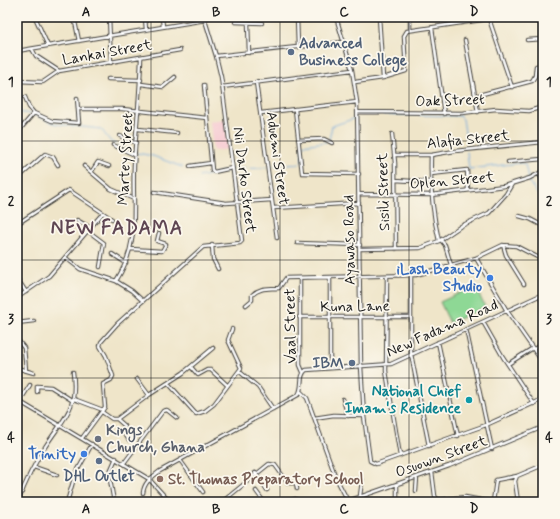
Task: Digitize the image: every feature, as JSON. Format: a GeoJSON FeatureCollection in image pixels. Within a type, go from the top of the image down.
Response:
{"type":"FeatureCollection","features":[{"type":"Feature","properties":{"kind":"street"},"geometry":{"type":"LineString","coordinates":[[35,17],[48,46]]}},
{"type":"Feature","properties":{"kind":"street"},"geometry":{"type":"LineString","coordinates":[[74,17],[79,41]]}},
{"type":"Feature","properties":{"kind":"street"},"geometry":{"type":"LineString","coordinates":[[109,17],[111,63]]}},
{"type":"Feature","properties":{"kind":"street"},"geometry":{"type":"LineString","coordinates":[[145,17],[146,31]]}},
{"type":"Feature","properties":{"kind":"street"},"geometry":{"type":"LineString","coordinates":[[162,17],[163,27]]}},
{"type":"Feature","properties":{"kind":"street"},"geometry":{"type":"LineString","coordinates":[[297,17],[298,47]]}},
{"type":"Feature","properties":{"kind":"street","name":"Ayawaso Road"},"geometry":{"type":"LineString","coordinates":[[336,17],[355,82],[358,112],[361,366],[364,416],[370,461],[374,464],[400,456]]}},
{"type":"Feature","properties":{"kind":"street"},"geometry":{"type":"LineString","coordinates":[[379,17],[383,78]]}},
{"type":"Feature","properties":{"kind":"street"},"geometry":{"type":"LineString","coordinates":[[410,17],[410,30]]}},
{"type":"Feature","properties":{"kind":"street"},"geometry":{"type":"LineString","coordinates":[[355,82],[383,78],[406,71],[404,36],[406,32],[410,30],[502,17]]}},
{"type":"Feature","properties":{"kind":"street"},"geometry":{"type":"LineString","coordinates":[[17,51],[111,37],[204,19]]}},
{"type":"Feature","properties":{"kind":"street","name":"Nii Darko Street"},"geometry":{"type":"LineString","coordinates":[[103,411],[105,404],[103,384],[111,380],[113,376],[106,356],[100,346],[101,342],[117,324],[203,247],[240,243],[242,241],[222,87],[216,56],[204,19]]}},
{"type":"Feature","properties":{"kind":"street"},"geometry":{"type":"LineString","coordinates":[[489,19],[512,87]]}},
{"type":"Feature","properties":{"kind":"street"},"geometry":{"type":"LineString","coordinates":[[235,22],[262,23]]}},
{"type":"Feature","properties":{"kind":"street"},"geometry":{"type":"LineString","coordinates":[[248,23],[249,53]]}},
{"type":"Feature","properties":{"kind":"street"},"geometry":{"type":"LineString","coordinates":[[432,28],[444,114]]}},
{"type":"Feature","properties":{"kind":"street"},"geometry":{"type":"LineString","coordinates":[[526,40],[543,39]]}},
{"type":"Feature","properties":{"kind":"street"},"geometry":{"type":"LineString","coordinates":[[465,40],[478,112]]}},
{"type":"Feature","properties":{"kind":"street"},"geometry":{"type":"LineString","coordinates":[[216,56],[343,42]]}},
{"type":"Feature","properties":{"kind":"street"},"geometry":{"type":"LineString","coordinates":[[32,49],[36,56],[59,71]]}},
{"type":"Feature","properties":{"kind":"street","name":"Lankai Street"},"geometry":{"type":"LineString","coordinates":[[17,81],[44,82],[59,71],[141,58],[180,50]]}},
{"type":"Feature","properties":{"kind":"street","name":"Martey Street"},"geometry":{"type":"LineString","coordinates":[[116,281],[126,263],[131,249],[135,155],[141,84],[141,58]]}},
{"type":"Feature","properties":{"kind":"street"},"geometry":{"type":"LineString","coordinates":[[475,96],[512,87],[534,79],[536,66],[543,65]]}},
{"type":"Feature","properties":{"kind":"street"},"geometry":{"type":"LineString","coordinates":[[222,87],[352,70]]}},
{"type":"Feature","properties":{"kind":"street"},"geometry":{"type":"LineString","coordinates":[[141,84],[164,87],[175,77]]}},
{"type":"Feature","properties":{"kind":"street"},"geometry":{"type":"LineString","coordinates":[[108,79],[141,80]]}},
{"type":"Feature","properties":{"kind":"street","name":"Aduemi Street"},"geometry":{"type":"LineString","coordinates":[[256,82],[277,238]]}},
{"type":"Feature","properties":{"kind":"street"},"geometry":{"type":"LineString","coordinates":[[204,85],[213,172],[232,168]]}},
{"type":"Feature","properties":{"kind":"street"},"geometry":{"type":"LineString","coordinates":[[25,97],[33,115],[52,121],[79,123],[77,98]]}},
{"type":"Feature","properties":{"kind":"street"},"geometry":{"type":"LineString","coordinates":[[261,113],[357,102]]}},
{"type":"Feature","properties":{"kind":"street","name":"Oak Street"},"geometry":{"type":"LineString","coordinates":[[358,112],[444,114],[478,112],[496,109],[529,111],[543,107]]}},
{"type":"Feature","properties":{"kind":"street"},"geometry":{"type":"LineString","coordinates":[[79,109],[111,108],[207,118]]}},
{"type":"Feature","properties":{"kind":"street"},"geometry":{"type":"LineString","coordinates":[[295,109],[302,172],[305,174],[318,172],[359,174]]}},
{"type":"Feature","properties":{"kind":"street"},"geometry":{"type":"LineString","coordinates":[[17,133],[33,115]]}},
{"type":"Feature","properties":{"kind":"street"},"geometry":{"type":"LineString","coordinates":[[138,129],[177,133]]}},
{"type":"Feature","properties":{"kind":"street","name":"Sisili Street"},"geometry":{"type":"LineString","coordinates":[[392,134],[395,180],[396,249]]}},
{"type":"Feature","properties":{"kind":"street"},"geometry":{"type":"LineString","coordinates":[[120,136],[136,143]]}},
{"type":"Feature","properties":{"kind":"street"},"geometry":{"type":"LineString","coordinates":[[298,140],[329,140],[332,143]]}},
{"type":"Feature","properties":{"kind":"street","name":"Alafia Street"},"geometry":{"type":"LineString","coordinates":[[394,155],[431,155],[455,151],[543,142]]}},
{"type":"Feature","properties":{"kind":"street"},"geometry":{"type":"LineString","coordinates":[[113,145],[135,155]]}},
{"type":"Feature","properties":{"kind":"street"},"geometry":{"type":"LineString","coordinates":[[17,179],[45,154],[52,157],[58,165]]}},
{"type":"Feature","properties":{"kind":"street"},"geometry":{"type":"LineString","coordinates":[[431,155],[430,182],[433,216],[440,241],[445,245],[451,265]]}},
{"type":"Feature","properties":{"kind":"street"},"geometry":{"type":"LineString","coordinates":[[508,162],[543,159]]}},
{"type":"Feature","properties":{"kind":"street"},"geometry":{"type":"LineString","coordinates":[[92,171],[98,162],[109,166]]}},
{"type":"Feature","properties":{"kind":"street"},"geometry":{"type":"LineString","coordinates":[[190,166],[211,163]]}},
{"type":"Feature","properties":{"kind":"street"},"geometry":{"type":"LineString","coordinates":[[84,166],[92,171],[111,189],[134,199]]}},
{"type":"Feature","properties":{"kind":"street"},"geometry":{"type":"LineString","coordinates":[[430,174],[466,170],[468,190]]}},
{"type":"Feature","properties":{"kind":"street","name":"Oplen Street"},"geometry":{"type":"LineString","coordinates":[[359,194],[431,195],[512,184],[529,179],[539,174],[543,170]]}},
{"type":"Feature","properties":{"kind":"street"},"geometry":{"type":"LineString","coordinates":[[539,174],[543,181]]}},
{"type":"Feature","properties":{"kind":"street"},"geometry":{"type":"LineString","coordinates":[[395,180],[430,182]]}},
{"type":"Feature","properties":{"kind":"street"},"geometry":{"type":"LineString","coordinates":[[360,249],[420,248],[440,241],[461,226],[489,213],[506,194],[512,184]]}},
{"type":"Feature","properties":{"kind":"street"},"geometry":{"type":"LineString","coordinates":[[17,224],[69,190],[102,214],[112,219]]}},
{"type":"Feature","properties":{"kind":"street"},"geometry":{"type":"LineString","coordinates":[[154,192],[229,203],[236,201],[272,200]]}},
{"type":"Feature","properties":{"kind":"street"},"geometry":{"type":"LineString","coordinates":[[274,208],[359,203]]}},
{"type":"Feature","properties":{"kind":"street"},"geometry":{"type":"LineString","coordinates":[[17,298],[48,276],[66,258],[102,214]]}},
{"type":"Feature","properties":{"kind":"street"},"geometry":{"type":"LineString","coordinates":[[519,216],[530,219],[543,226]]}},
{"type":"Feature","properties":{"kind":"street"},"geometry":{"type":"LineString","coordinates":[[77,220],[90,227]]}},
{"type":"Feature","properties":{"kind":"street"},"geometry":{"type":"LineString","coordinates":[[88,231],[104,243],[100,267]]}},
{"type":"Feature","properties":{"kind":"street"},"geometry":{"type":"LineString","coordinates":[[131,249],[162,251],[166,244],[157,241],[159,232]]}},
{"type":"Feature","properties":{"kind":"street"},"geometry":{"type":"LineString","coordinates":[[297,243],[360,246]]}},
{"type":"Feature","properties":{"kind":"street"},"geometry":{"type":"LineString","coordinates":[[212,245],[213,259],[218,269]]}},
{"type":"Feature","properties":{"kind":"street"},"geometry":{"type":"LineString","coordinates":[[503,245],[506,255],[524,284]]}},
{"type":"Feature","properties":{"kind":"street"},"geometry":{"type":"LineString","coordinates":[[246,305],[252,300],[252,294],[259,289],[279,288],[285,279],[411,276],[476,258],[496,246],[516,246],[543,260]]}},
{"type":"Feature","properties":{"kind":"street"},"geometry":{"type":"LineString","coordinates":[[112,254],[126,263]]}},
{"type":"Feature","properties":{"kind":"street"},"geometry":{"type":"LineString","coordinates":[[66,258],[80,269],[116,281],[132,291],[143,301]]}},
{"type":"Feature","properties":{"kind":"street"},"geometry":{"type":"LineString","coordinates":[[476,258],[507,311],[543,363]]}},
{"type":"Feature","properties":{"kind":"street"},"geometry":{"type":"LineString","coordinates":[[411,276],[411,354],[429,446]]}},
{"type":"Feature","properties":{"kind":"street"},"geometry":{"type":"LineString","coordinates":[[330,277],[330,367]]}},
{"type":"Feature","properties":{"kind":"street"},"geometry":{"type":"LineString","coordinates":[[387,277],[386,365],[389,396],[400,456],[486,425],[543,399]]}},
{"type":"Feature","properties":{"kind":"street"},"geometry":{"type":"LineString","coordinates":[[17,278],[26,292]]}},
{"type":"Feature","properties":{"kind":"street","name":"Vaal Street"},"geometry":{"type":"LineString","coordinates":[[300,278],[300,365],[303,372]]}},
{"type":"Feature","properties":{"kind":"street","name":"New Fadama Road"},"geometry":{"type":"LineString","coordinates":[[303,372],[308,369],[330,367],[386,365],[543,294]]}},
{"type":"Feature","properties":{"kind":"street"},"geometry":{"type":"LineString","coordinates":[[539,296],[543,303]]}},
{"type":"Feature","properties":{"kind":"street","name":"Kuna Lane"},"geometry":{"type":"LineString","coordinates":[[299,317],[411,317]]}},
{"type":"Feature","properties":{"kind":"street"},"geometry":{"type":"LineString","coordinates":[[17,323],[34,321]]}},
{"type":"Feature","properties":{"kind":"street"},"geometry":{"type":"LineString","coordinates":[[483,322],[534,404]]}},
{"type":"Feature","properties":{"kind":"street"},"geometry":{"type":"LineString","coordinates":[[168,383],[196,414],[205,411],[212,405],[227,385],[240,372],[241,364],[228,337],[232,329]]}},
{"type":"Feature","properties":{"kind":"street"},"geometry":{"type":"LineString","coordinates":[[466,329],[492,449]]}},
{"type":"Feature","properties":{"kind":"street"},"geometry":{"type":"LineString","coordinates":[[17,339],[24,348],[26,370]]}},
{"type":"Feature","properties":{"kind":"street"},"geometry":{"type":"LineString","coordinates":[[438,342],[458,436]]}},
{"type":"Feature","properties":{"kind":"street"},"geometry":{"type":"LineString","coordinates":[[508,364],[543,344]]}},
{"type":"Feature","properties":{"kind":"street"},"geometry":{"type":"LineString","coordinates":[[117,419],[190,367],[213,348]]}},
{"type":"Feature","properties":{"kind":"street"},"geometry":{"type":"LineString","coordinates":[[190,367],[198,375],[207,370],[211,370],[227,385]]}},
{"type":"Feature","properties":{"kind":"street"},"geometry":{"type":"LineString","coordinates":[[17,368],[34,373]]}},
{"type":"Feature","properties":{"kind":"street"},"geometry":{"type":"LineString","coordinates":[[18,502],[34,467],[60,426],[74,400],[73,372]]}},
{"type":"Feature","properties":{"kind":"street"},"geometry":{"type":"LineString","coordinates":[[240,372],[258,387],[273,409]]}},
{"type":"Feature","properties":{"kind":"street"},"geometry":{"type":"LineString","coordinates":[[143,493],[143,487],[149,479],[180,460],[297,396],[301,392],[303,372]]}},
{"type":"Feature","properties":{"kind":"street"},"geometry":{"type":"LineString","coordinates":[[137,379],[149,395]]}},
{"type":"Feature","properties":{"kind":"street"},"geometry":{"type":"LineString","coordinates":[[30,385],[18,400],[149,479],[170,502]]}},
{"type":"Feature","properties":{"kind":"street"},"geometry":{"type":"LineString","coordinates":[[37,392],[37,386],[46,386],[74,400],[103,411],[112,419],[117,419],[125,427],[124,433],[129,440]]}},
{"type":"Feature","properties":{"kind":"street"},"geometry":{"type":"LineString","coordinates":[[301,392],[307,398],[336,478],[347,501]]}},
{"type":"Feature","properties":{"kind":"street"},"geometry":{"type":"LineString","coordinates":[[343,399],[348,416]]}},
{"type":"Feature","properties":{"kind":"street"},"geometry":{"type":"LineString","coordinates":[[124,463],[163,411],[167,410],[177,418]]}},
{"type":"Feature","properties":{"kind":"street"},"geometry":{"type":"LineString","coordinates":[[82,438],[103,411]]}},
{"type":"Feature","properties":{"kind":"street"},"geometry":{"type":"LineString","coordinates":[[314,418],[364,416]]}},
{"type":"Feature","properties":{"kind":"street","name":"Osuown Street"},"geometry":{"type":"LineString","coordinates":[[347,501],[432,472],[543,428]]}},
{"type":"Feature","properties":{"kind":"street"},"geometry":{"type":"LineString","coordinates":[[67,502],[75,474],[92,444]]}},
{"type":"Feature","properties":{"kind":"street"},"geometry":{"type":"LineString","coordinates":[[114,502],[109,474],[116,458]]}},
{"type":"Feature","properties":{"kind":"street"},"geometry":{"type":"LineString","coordinates":[[180,460],[203,492]]}},
{"type":"Feature","properties":{"kind":"street"},"geometry":{"type":"LineString","coordinates":[[222,502],[255,473],[269,464],[276,465],[288,483],[296,483],[297,489]]}},
{"type":"Feature","properties":{"kind":"street"},"geometry":{"type":"LineString","coordinates":[[432,472],[435,496],[438,500],[465,497],[492,502],[496,480],[517,476],[543,465]]}},
{"type":"Feature","properties":{"kind":"street"},"geometry":{"type":"LineString","coordinates":[[34,467],[57,475]]}},
{"type":"Feature","properties":{"kind":"street"},"geometry":{"type":"LineString","coordinates":[[255,473],[267,490]]}},
{"type":"Feature","properties":{"kind":"street"},"geometry":{"type":"LineString","coordinates":[[517,476],[515,481],[518,502]]}},
{"type":"Feature","properties":{"kind":"street"},"geometry":{"type":"LineString","coordinates":[[416,477],[416,491]]}},
{"type":"Feature","properties":{"kind":"street"},"geometry":{"type":"LineString","coordinates":[[360,478],[362,481],[360,496]]}},
{"type":"Feature","properties":{"kind":"street"},"geometry":{"type":"LineString","coordinates":[[396,502],[397,484]]}},
{"type":"Feature","properties":{"kind":"street"},"geometry":{"type":"LineString","coordinates":[[256,491],[264,502]]}},
{"type":"Feature","properties":{"kind":"street"},"geometry":{"type":"LineString","coordinates":[[288,502],[295,499]]}},
{"type":"Feature","properties":{"kind":"shaded area"},"geometry":{"type":"Polygon","coordinates":[[[225,119],[228,149],[213,151],[210,121],[225,119]]]}},
{"type":"Feature","properties":{"kind":"green space"},"geometry":{"type":"Polygon","coordinates":[[[475,286],[485,307],[450,323],[440,302],[475,286]]]}},
{"type":"Feature","properties":{"kind":"waterway"},"geometry":{"type":"LineString","coordinates":[[17,112],[31,114]]}},
{"type":"Feature","properties":{"kind":"waterway"},"geometry":{"type":"LineString","coordinates":[[361,114],[460,116],[463,119],[466,139]]}},
{"type":"Feature","properties":{"kind":"waterway"},"geometry":{"type":"LineString","coordinates":[[34,115],[56,124],[101,129],[111,142],[133,152]]}},
{"type":"Feature","properties":{"kind":"waterway"},"geometry":{"type":"LineString","coordinates":[[329,140],[332,126],[356,118]]}},
{"type":"Feature","properties":{"kind":"waterway"},"geometry":{"type":"LineString","coordinates":[[302,162],[302,145],[326,142]]}},
{"type":"Feature","properties":{"kind":"waterway"},"geometry":{"type":"LineString","coordinates":[[467,152],[469,169],[520,163],[525,164],[529,182],[541,199],[542,210]]}},
{"type":"Feature","properties":{"kind":"waterway"},"geometry":{"type":"LineString","coordinates":[[137,153],[153,156],[182,167]]}},
{"type":"Feature","properties":{"kind":"waterway"},"geometry":{"type":"LineString","coordinates":[[271,166],[299,164]]}},
{"type":"Feature","properties":{"kind":"waterway"},"geometry":{"type":"LineString","coordinates":[[234,169],[266,167]]}},
{"type":"Feature","properties":{"kind":"waterway"},"geometry":{"type":"LineString","coordinates":[[199,177],[230,170]]}},
{"type":"Feature","properties":{"kind":"place","name":"Advanced Business College"},"geometry":{"type":"Point","coordinates":[291,52]}},
{"type":"Feature","properties":{"kind":"place","name":"iLash Beauty Studio"},"geometry":{"type":"Point","coordinates":[490,278]}},
{"type":"Feature","properties":{"kind":"place","name":"IBM"},"geometry":{"type":"Point","coordinates":[352,363]}},
{"type":"Feature","properties":{"kind":"place","name":"National Chief Imam's Residence"},"geometry":{"type":"Point","coordinates":[469,400]}},
{"type":"Feature","properties":{"kind":"place","name":"Kings Church, Ghana"},"geometry":{"type":"Point","coordinates":[98,439]}},
{"type":"Feature","properties":{"kind":"place","name":"Trinity"},"geometry":{"type":"Point","coordinates":[84,454]}},
{"type":"Feature","properties":{"kind":"place","name":"DHL Outlet"},"geometry":{"type":"Point","coordinates":[99,461]}},
{"type":"Feature","properties":{"kind":"place","name":"St. Thomas Preparatory School"},"geometry":{"type":"Point","coordinates":[160,479]}},
{"type":"Feature","properties":{"kind":"district","name":"NEW FADAMA"},"geometry":{"type":"Point","coordinates":[117,227]}}]}
